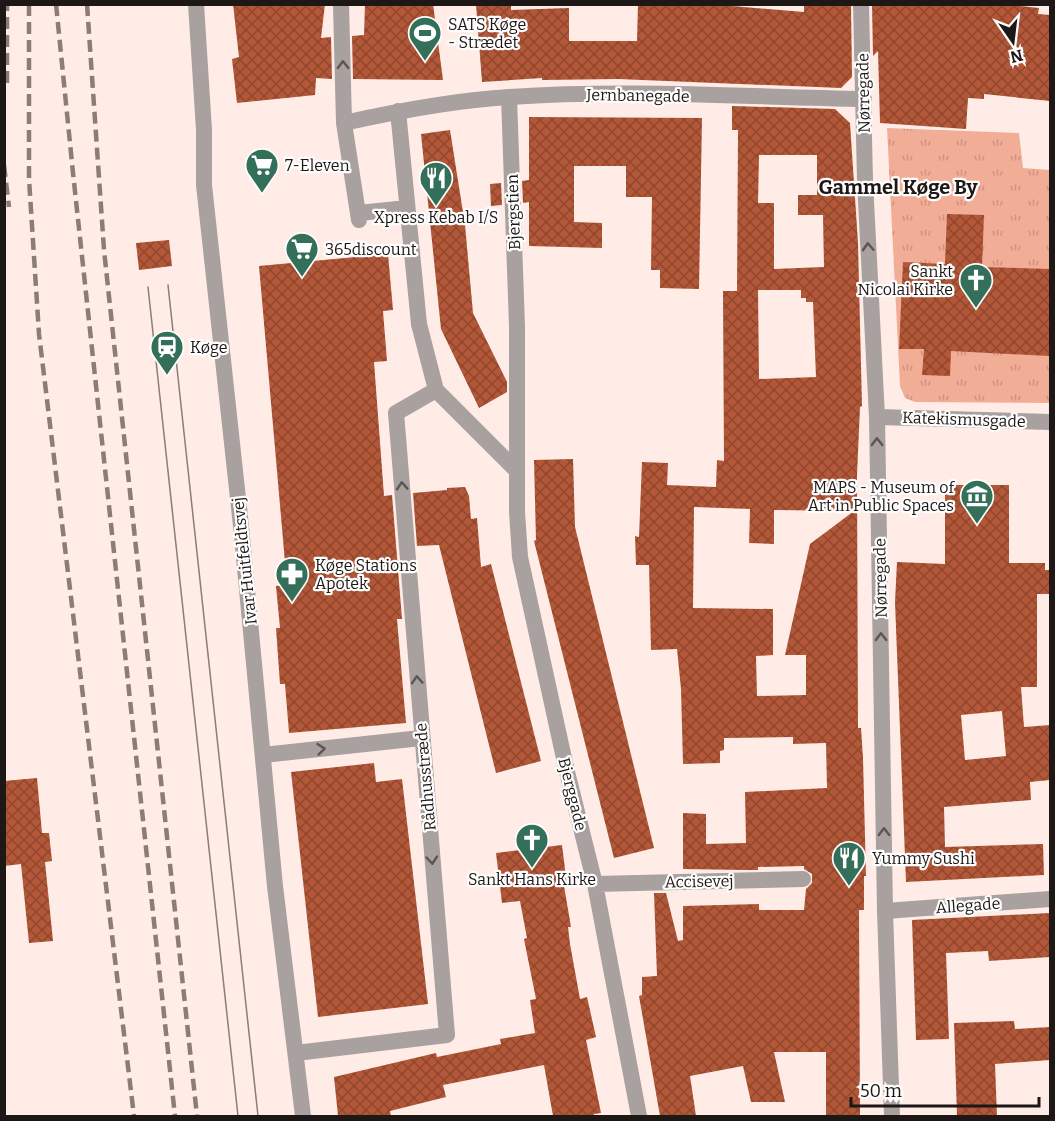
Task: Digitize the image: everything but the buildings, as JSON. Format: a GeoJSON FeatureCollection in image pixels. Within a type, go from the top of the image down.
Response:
{"type":"FeatureCollection","features":[{"type":"Feature","properties":{"kind":"street","name":"Ivar Huitfeldtsvej"},"geometry":{"type":"LineString","coordinates":[[196,4],[203,119],[204,185],[242,526],[275,886],[303,1116]]}},
{"type":"Feature","properties":{"kind":"street"},"geometry":{"type":"LineString","coordinates":[[341,4],[344,123],[359,216],[408,208]]}},
{"type":"Feature","properties":{"kind":"street","name":"Nørregade"},"geometry":{"type":"LineString","coordinates":[[861,4],[865,181],[877,417],[885,911],[892,1116]]}},
{"type":"Feature","properties":{"kind":"street","name":"Jernbanegade"},"geometry":{"type":"LineString","coordinates":[[344,123],[406,110],[509,97],[613,93],[864,99]]}},
{"type":"Feature","properties":{"kind":"street","name":"Bjergstien"},"geometry":{"type":"LineString","coordinates":[[509,97],[517,327]]}},
{"type":"Feature","properties":{"kind":"street"},"geometry":{"type":"LineString","coordinates":[[406,110],[408,208],[419,324],[436,390],[517,471]]}},
{"type":"Feature","properties":{"kind":"street","name":"Bjerggade"},"geometry":{"type":"LineString","coordinates":[[517,327],[517,512],[520,557],[567,772],[595,884],[639,1116]]}},
{"type":"Feature","properties":{"kind":"street","name":"Rådhusstræde"},"geometry":{"type":"LineString","coordinates":[[296,1053],[447,1035],[396,413],[436,390]]}},
{"type":"Feature","properties":{"kind":"street","name":"Katekismusgade"},"geometry":{"type":"LineString","coordinates":[[877,417],[1050,422]]}},
{"type":"Feature","properties":{"kind":"street"},"geometry":{"type":"LineString","coordinates":[[263,755],[421,738]]}},
{"type":"Feature","properties":{"kind":"street","name":"Accisevej"},"geometry":{"type":"LineString","coordinates":[[595,884],[802,879]]}},
{"type":"Feature","properties":{"kind":"street","name":"Allegade"},"geometry":{"type":"LineString","coordinates":[[885,911],[1050,899]]}},
{"type":"Feature","properties":{"kind":"green space"},"geometry":{"type":"Polygon","coordinates":[[[887,128],[1019,133],[1023,168],[1050,170],[1050,403],[915,402],[905,398],[900,386],[887,128]]]}},
{"type":"Feature","properties":{"kind":"tram line"},"geometry":{"type":"LineString","coordinates":[[168,285],[258,1116]]}},
{"type":"Feature","properties":{"kind":"tram line"},"geometry":{"type":"LineString","coordinates":[[148,287],[238,1116]]}},
{"type":"Feature","properties":{"kind":"railway"},"geometry":{"type":"LineString","coordinates":[[7,4],[7,83]]}},
{"type":"Feature","properties":{"kind":"railway"},"geometry":{"type":"LineString","coordinates":[[29,4],[29,179],[39,334],[134,1116]]}},
{"type":"Feature","properties":{"kind":"railway"},"geometry":{"type":"LineString","coordinates":[[56,4],[175,1116]]}},
{"type":"Feature","properties":{"kind":"railway"},"geometry":{"type":"LineString","coordinates":[[87,4],[104,250],[197,1116]]}},
{"type":"Feature","properties":{"kind":"railway"},"geometry":{"type":"LineString","coordinates":[[4,165],[9,207]]}},
{"type":"Feature","properties":{"kind":"place","name":"SATS Køge - Strædet"},"geometry":{"type":"Point","coordinates":[425,62]}},
{"type":"Feature","properties":{"kind":"place","name":"7-Eleven"},"geometry":{"type":"Point","coordinates":[262,194]}},
{"type":"Feature","properties":{"kind":"place","name":"Xpress Kebab I/S"},"geometry":{"type":"Point","coordinates":[436,207]}},
{"type":"Feature","properties":{"kind":"place","name":"365discount"},"geometry":{"type":"Point","coordinates":[302,278]}},
{"type":"Feature","properties":{"kind":"place","name":"Sankt Nicolai Kirke"},"geometry":{"type":"Point","coordinates":[976,309]}},
{"type":"Feature","properties":{"kind":"place","name":"Køge"},"geometry":{"type":"Point","coordinates":[167,376]}},
{"type":"Feature","properties":{"kind":"place","name":"MAPS - Museum of Art in Public Spaces"},"geometry":{"type":"Point","coordinates":[977,525]}},
{"type":"Feature","properties":{"kind":"place","name":"Køge Stations Apotek"},"geometry":{"type":"Point","coordinates":[292,603]}},
{"type":"Feature","properties":{"kind":"place","name":"Sankt Hans Kirke"},"geometry":{"type":"Point","coordinates":[532,869]}},
{"type":"Feature","properties":{"kind":"place","name":"Yummy Sushi"},"geometry":{"type":"Point","coordinates":[849,887]}},
{"type":"Feature","properties":{"kind":"district","name":"Gammel Køge By"},"geometry":{"type":"Point","coordinates":[898,187]}}]}
